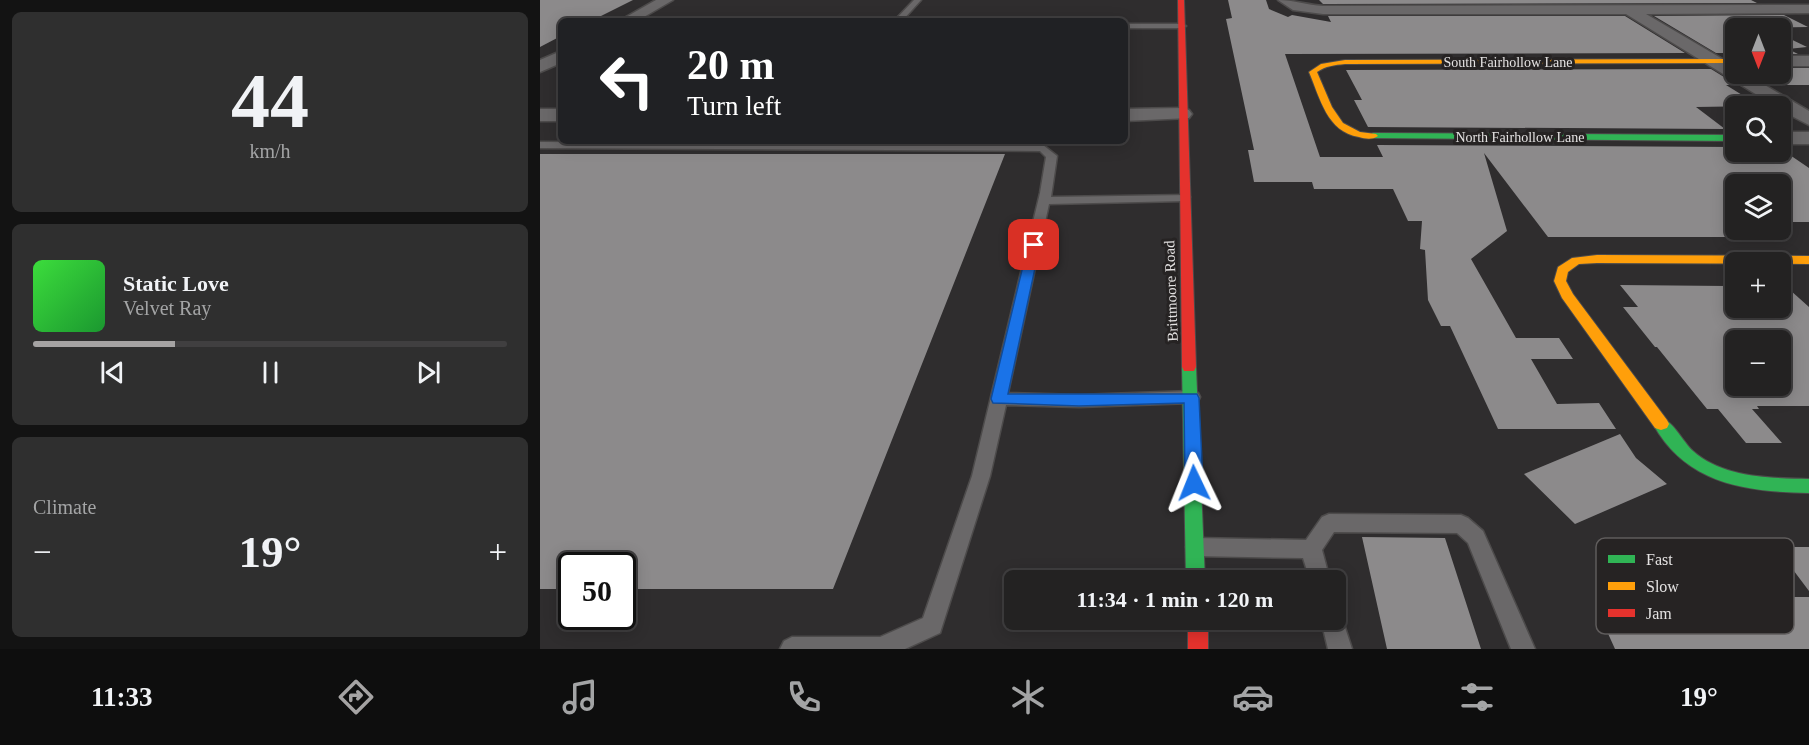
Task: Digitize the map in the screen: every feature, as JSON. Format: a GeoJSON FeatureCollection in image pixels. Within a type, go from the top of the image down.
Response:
{"type":"FeatureCollection","features":[{"type":"Feature","properties":{"kind":"street"},"geometry":{"type":"LineString","coordinates":[[632,18],[666,0]]}},
{"type":"Feature","properties":{"kind":"street","name":"Brittmoore Road"},"geometry":{"type":"LineString","coordinates":[[1181,0],[1184,197],[1197,570]]}},
{"type":"Feature","properties":{"kind":"street"},"geometry":{"type":"LineString","coordinates":[[1285,0],[1290,5],[1304,9],[1323,10],[1809,9]]}},
{"type":"Feature","properties":{"kind":"street"},"geometry":{"type":"LineString","coordinates":[[1613,0],[1809,119]]}},
{"type":"Feature","properties":{"kind":"street"},"geometry":{"type":"LineString","coordinates":[[1755,0],[1776,9]]}},
{"type":"Feature","properties":{"kind":"street"},"geometry":{"type":"LineString","coordinates":[[540,67],[558,58]]}},
{"type":"Feature","properties":{"kind":"street","name":"South Fairhollow Lane"},"geometry":{"type":"LineString","coordinates":[[1324,99],[1313,72],[1317,67],[1329,63],[1725,61]]}},
{"type":"Feature","properties":{"kind":"street"},"geometry":{"type":"LineString","coordinates":[[1791,61],[1809,61]]}},
{"type":"Feature","properties":{"kind":"street","name":"North Fairhollow Lane"},"geometry":{"type":"LineString","coordinates":[[1324,99],[1337,125],[1345,131],[1375,137],[1725,138]]}},
{"type":"Feature","properties":{"kind":"street"},"geometry":{"type":"LineString","coordinates":[[1128,115],[1182,114]]}},
{"type":"Feature","properties":{"kind":"street"},"geometry":{"type":"LineString","coordinates":[[540,115],[558,115]]}},
{"type":"Feature","properties":{"kind":"street"},"geometry":{"type":"LineString","coordinates":[[1791,138],[1809,138]]}},
{"type":"Feature","properties":{"kind":"street"},"geometry":{"type":"LineString","coordinates":[[1809,260],[1597,259],[1576,261],[1562,270],[1560,281],[1567,295],[1682,452],[1703,466],[1731,479],[1769,486],[1809,486]]}},
{"type":"Feature","properties":{"kind":"street"},"geometry":{"type":"LineString","coordinates":[[1197,630],[1198,649]]}},
{"type":"Feature","properties":{"kind":"lane"},"geometry":{"type":"LineString","coordinates":[[901,18],[918,0]]}},
{"type":"Feature","properties":{"kind":"lane"},"geometry":{"type":"LineString","coordinates":[[1128,27],[1182,26]]}},
{"type":"Feature","properties":{"kind":"lane"},"geometry":{"type":"LineString","coordinates":[[540,145],[592,144]]}},
{"type":"Feature","properties":{"kind":"lane"},"geometry":{"type":"LineString","coordinates":[[792,649],[880,648],[932,625],[981,476],[1044,201],[1052,156],[1043,148],[925,144]]}},
{"type":"Feature","properties":{"kind":"lane"},"geometry":{"type":"LineString","coordinates":[[1044,201],[1184,197]]}},
{"type":"Feature","properties":{"kind":"lane"},"geometry":{"type":"LineString","coordinates":[[999,399],[1079,401],[1192,398]]}},
{"type":"Feature","properties":{"kind":"lane"},"geometry":{"type":"LineString","coordinates":[[1311,549],[1329,523],[1461,524],[1476,537],[1523,649]]}},
{"type":"Feature","properties":{"kind":"lane"},"geometry":{"type":"LineString","coordinates":[[1196,547],[1311,549]]}},
{"type":"Feature","properties":{"kind":"lane"},"geometry":{"type":"LineString","coordinates":[[1311,549],[1317,570]]}},
{"type":"Feature","properties":{"kind":"lane"},"geometry":{"type":"LineString","coordinates":[[1335,630],[1340,649]]}},
{"type":"Feature","properties":{"kind":"building"},"geometry":{"type":"Polygon","coordinates":[[[540,0],[633,0],[597,18],[558,18],[558,38],[540,47],[540,0]]]}},
{"type":"Feature","properties":{"kind":"building"},"geometry":{"type":"Polygon","coordinates":[[[1228,0],[1266,0],[1269,9],[1288,17],[1292,15],[1331,22],[1328,16],[1625,16],[1685,53],[1285,54],[1320,157],[1383,157],[1377,145],[1725,147],[1725,162],[1791,162],[1791,156],[1809,168],[1809,222],[1791,222],[1791,174],[1725,174],[1725,237],[1548,237],[1484,153],[1507,231],[1471,259],[1516,338],[1559,338],[1573,359],[1531,359],[1557,404],[1599,403],[1616,429],[1498,429],[1450,326],[1441,326],[1428,300],[1425,250],[1420,249],[1422,221],[1408,221],[1393,189],[1314,189],[1312,182],[1254,182],[1248,150],[1254,150],[1226,19],[1232,18],[1228,0]]]}},
{"type":"Feature","properties":{"kind":"building"},"geometry":{"type":"Polygon","coordinates":[[[1319,0],[1751,0],[1757,3],[1323,4],[1319,0]]]}},
{"type":"Feature","properties":{"kind":"building"},"geometry":{"type":"Polygon","coordinates":[[[1784,15],[1790,18],[1725,18],[1725,53],[1716,53],[1654,16],[1784,15]]]}},
{"type":"Feature","properties":{"kind":"building"},"geometry":{"type":"Polygon","coordinates":[[[1791,18],[1808,27],[1791,27],[1791,18]]]}},
{"type":"Feature","properties":{"kind":"building"},"geometry":{"type":"Polygon","coordinates":[[[1791,39],[1807,47],[1791,49],[1791,39]]]}},
{"type":"Feature","properties":{"kind":"building"},"geometry":{"type":"Polygon","coordinates":[[[1791,68],[1809,68],[1809,85],[1768,84],[1791,84],[1791,68]]]}},
{"type":"Feature","properties":{"kind":"building"},"geometry":{"type":"Polygon","coordinates":[[[1711,69],[1725,78],[1725,84],[1737,85],[1726,85],[1744,96],[1725,96],[1725,107],[1696,107],[1725,129],[1368,127],[1354,100],[1362,100],[1346,70],[1711,69]]]}},
{"type":"Feature","properties":{"kind":"building"},"geometry":{"type":"Polygon","coordinates":[[[540,154],[1005,154],[833,589],[636,589],[636,552],[558,552],[558,589],[540,589],[540,154]]]}},
{"type":"Feature","properties":{"kind":"building"},"geometry":{"type":"Polygon","coordinates":[[[1620,285],[1725,286],[1725,318],[1791,318],[1791,291],[1809,307],[1809,406],[1757,406],[1759,409],[1752,409],[1782,443],[1746,443],[1718,409],[1707,409],[1623,307],[1638,307],[1620,285]]]}},
{"type":"Feature","properties":{"kind":"building"},"geometry":{"type":"Polygon","coordinates":[[[1620,434],[1636,458],[1667,484],[1575,524],[1524,474],[1620,434]]]}},
{"type":"Feature","properties":{"kind":"building"},"geometry":{"type":"Polygon","coordinates":[[[1362,537],[1445,538],[1481,649],[1387,649],[1362,537]]]}},
{"type":"Feature","properties":{"kind":"building"},"geometry":{"type":"Polygon","coordinates":[[[1794,547],[1809,547],[1809,591],[1794,571],[1794,547]]]}},
{"type":"Feature","properties":{"kind":"building"},"geometry":{"type":"Polygon","coordinates":[[[1794,597],[1809,597],[1809,649],[1615,649],[1608,634],[1794,634],[1794,597]]]}},
{"type":"Feature","properties":{"kind":"traffic: fast"},"geometry":{"type":"LineString","coordinates":[[1373,136],[1725,138]]}},
{"type":"Feature","properties":{"kind":"traffic: fast"},"geometry":{"type":"LineString","coordinates":[[1189,367],[1196,570]]}},
{"type":"Feature","properties":{"kind":"traffic: fast"},"geometry":{"type":"LineString","coordinates":[[1661,424],[1681,450],[1707,469],[1740,480],[1776,485],[1809,486]]}},
{"type":"Feature","properties":{"kind":"traffic: slow"},"geometry":{"type":"LineString","coordinates":[[1373,136],[1359,135],[1339,125],[1328,107],[1313,72],[1316,69],[1332,63],[1345,62],[1725,61]]}},
{"type":"Feature","properties":{"kind":"traffic: slow"},"geometry":{"type":"LineString","coordinates":[[1661,424],[1567,295],[1560,281],[1562,270],[1576,261],[1597,259],[1809,260]]}},
{"type":"Feature","properties":{"kind":"traffic: jam"},"geometry":{"type":"LineString","coordinates":[[1181,0],[1189,367]]}},
{"type":"Feature","properties":{"kind":"traffic: jam"},"geometry":{"type":"LineString","coordinates":[[1198,630],[1198,649]]}},
{"type":"Feature","properties":{"kind":"route"},"geometry":{"type":"LineString","coordinates":[[1034,245],[999,399],[1079,401],[1192,398],[1194,483]]}}]}
